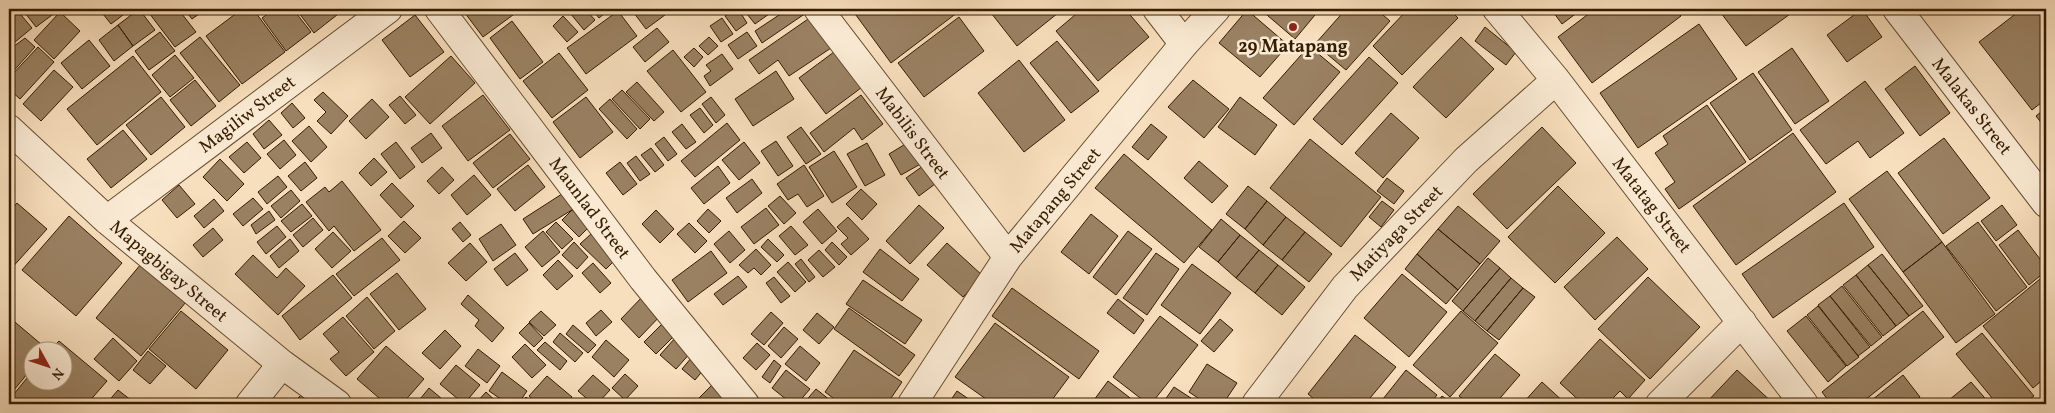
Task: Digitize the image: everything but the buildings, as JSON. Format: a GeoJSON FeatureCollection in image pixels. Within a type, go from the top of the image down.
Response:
{"type":"FeatureCollection","features":[{"type":"Feature","properties":{"kind":"street","name":"Magiliw Street"},"geometry":{"type":"LineString","coordinates":[[107,220],[388,9]]}},
{"type":"Feature","properties":{"kind":"street","name":"Maunlad Street"},"geometry":{"type":"LineString","coordinates":[[439,9],[642,278],[745,404]]}},
{"type":"Feature","properties":{"kind":"street","name":"Mabilis Street"},"geometry":{"type":"LineString","coordinates":[[818,9],[1008,257]]}},
{"type":"Feature","properties":{"kind":"street"},"geometry":{"type":"LineString","coordinates":[[1157,9],[1184,44]]}},
{"type":"Feature","properties":{"kind":"street","name":"Matapang Street"},"geometry":{"type":"LineString","coordinates":[[912,404],[1008,257],[1184,44],[1216,9]]}},
{"type":"Feature","properties":{"kind":"street","name":"Matatag Street"},"geometry":{"type":"LineString","coordinates":[[1498,9],[1556,80],[1804,404]]}},
{"type":"Feature","properties":{"kind":"street","name":"Malakas Street"},"geometry":{"type":"LineString","coordinates":[[1897,9],[2046,203]]}},
{"type":"Feature","properties":{"kind":"street","name":"Matiyaga Street"},"geometry":{"type":"LineString","coordinates":[[1256,404],[1345,287],[1466,160],[1556,80]]}},
{"type":"Feature","properties":{"kind":"street","name":"Mapagbigay Street"},"geometry":{"type":"LineString","coordinates":[[9,129],[107,220],[282,364],[337,404]]}},
{"type":"Feature","properties":{"kind":"street"},"geometry":{"type":"LineString","coordinates":[[1660,404],[1742,322]]}},
{"type":"Feature","properties":{"kind":"street"},"geometry":{"type":"LineString","coordinates":[[250,404],[282,364]]}},
{"type":"Feature","properties":{"kind":"place","name":"29 Matapang"},"geometry":{"type":"Point","coordinates":[1293,27]}}]}
